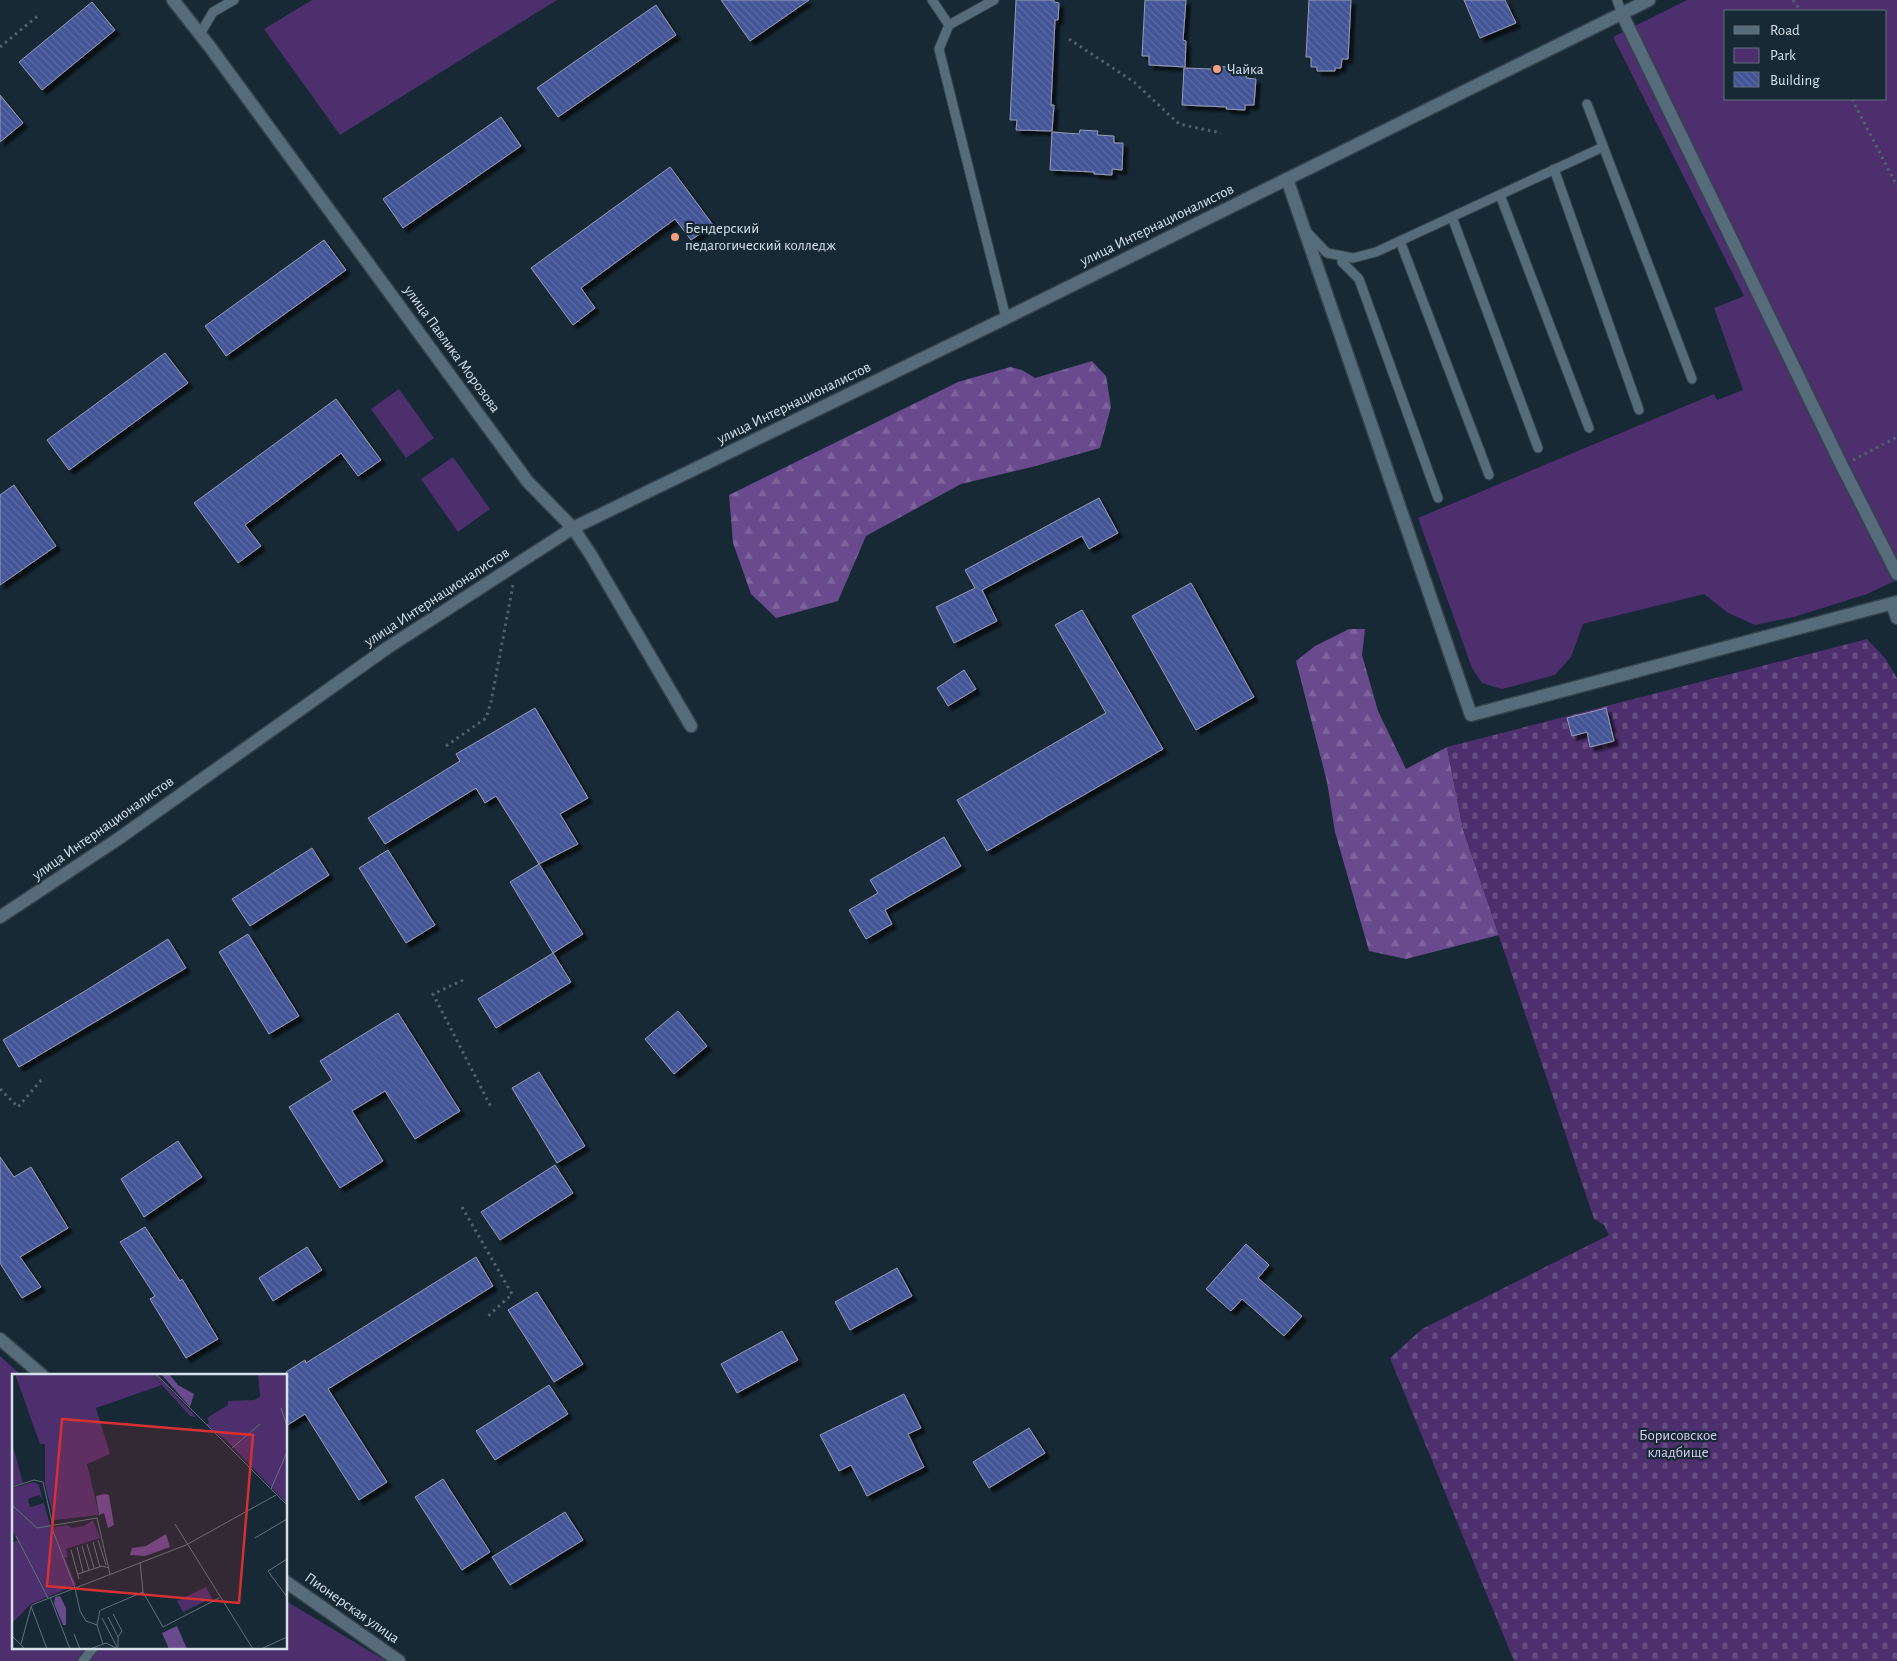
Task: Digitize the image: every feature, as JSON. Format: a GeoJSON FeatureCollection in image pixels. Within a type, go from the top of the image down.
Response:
{"type":"FeatureCollection","features":[{"type":"Feature","properties":{"kind":"street","name":"улица Павлика Морозова"},"geometry":{"type":"LineString","coordinates":[[172,0],[200,34],[528,482],[573,528],[591,555],[691,726]]}},
{"type":"Feature","properties":{"kind":"street","name":"улица Интернационалистов"},"geometry":{"type":"LineString","coordinates":[[0,918],[118,839],[388,648],[573,528],[1006,318],[1650,0]]}},
{"type":"Feature","properties":{"kind":"street"},"geometry":{"type":"LineString","coordinates":[[1622,14],[1842,466],[1897,574]]}},
{"type":"Feature","properties":{"kind":"street"},"geometry":{"type":"LineString","coordinates":[[1287,179],[1471,715],[1894,603],[1897,618]]}},
{"type":"Feature","properties":{"kind":"street"},"geometry":{"type":"LineString","coordinates":[[0,1339],[41,1374]]}},
{"type":"Feature","properties":{"kind":"street","name":"Пионерская улица"},"geometry":{"type":"LineString","coordinates":[[288,1583],[399,1661]]}},
{"type":"Feature","properties":{"kind":"lane"},"geometry":{"type":"LineString","coordinates":[[200,34],[214,12],[234,0]]}},
{"type":"Feature","properties":{"kind":"lane"},"geometry":{"type":"LineString","coordinates":[[932,0],[949,25]]}},
{"type":"Feature","properties":{"kind":"lane"},"geometry":{"type":"LineString","coordinates":[[994,0],[949,25],[939,48],[1006,318]]}},
{"type":"Feature","properties":{"kind":"lane"},"geometry":{"type":"LineString","coordinates":[[1617,0],[1622,14]]}},
{"type":"Feature","properties":{"kind":"lane"},"geometry":{"type":"LineString","coordinates":[[1587,104],[1692,379]]}},
{"type":"Feature","properties":{"kind":"lane"},"geometry":{"type":"LineString","coordinates":[[1304,228],[1327,253],[1353,258],[1376,252],[1603,147]]}},
{"type":"Feature","properties":{"kind":"lane"},"geometry":{"type":"LineString","coordinates":[[1554,169],[1639,410]]}},
{"type":"Feature","properties":{"kind":"lane"},"geometry":{"type":"LineString","coordinates":[[1500,195],[1588,428]]}},
{"type":"Feature","properties":{"kind":"lane"},"geometry":{"type":"LineString","coordinates":[[1452,217],[1538,448]]}},
{"type":"Feature","properties":{"kind":"lane"},"geometry":{"type":"LineString","coordinates":[[1400,241],[1489,475]]}},
{"type":"Feature","properties":{"kind":"lane"},"geometry":{"type":"LineString","coordinates":[[1342,256],[1342,262],[1359,279],[1438,498]]}},
{"type":"Feature","properties":{"kind":"lane"},"geometry":{"type":"LineString","coordinates":[[83,1661],[93,1648]]}},
{"type":"Feature","properties":{"kind":"path"},"geometry":{"type":"LineString","coordinates":[[0,47],[40,14]]}},
{"type":"Feature","properties":{"kind":"path"},"geometry":{"type":"LineString","coordinates":[[1068,39],[1134,82],[1179,124],[1221,133]]}},
{"type":"Feature","properties":{"kind":"path"},"geometry":{"type":"LineString","coordinates":[[1853,100],[1897,186]]}},
{"type":"Feature","properties":{"kind":"path"},"geometry":{"type":"LineString","coordinates":[[1842,466],[1897,437]]}},
{"type":"Feature","properties":{"kind":"path"},"geometry":{"type":"LineString","coordinates":[[446,746],[486,718],[491,702],[517,565]]}},
{"type":"Feature","properties":{"kind":"path"},"geometry":{"type":"LineString","coordinates":[[463,980],[433,994],[492,1109]]}},
{"type":"Feature","properties":{"kind":"path"},"geometry":{"type":"LineString","coordinates":[[0,1089],[18,1107],[43,1078]]}},
{"type":"Feature","properties":{"kind":"path"},"geometry":{"type":"LineString","coordinates":[[462,1207],[512,1294],[486,1318]]}},
{"type":"Feature","properties":{"kind":"green space"},"geometry":{"type":"Polygon","coordinates":[[[312,0],[557,0],[340,135],[264,29],[312,0]]]}},
{"type":"Feature","properties":{"kind":"green space"},"geometry":{"type":"Polygon","coordinates":[[[1687,0],[1897,0],[1897,580],[1867,594],[1794,617],[1755,625],[1728,613],[1704,594],[1583,624],[1571,657],[1555,675],[1502,689],[1482,683],[1472,668],[1418,518],[1714,394],[1717,400],[1743,390],[1714,308],[1744,296],[1613,37],[1687,0]]]}},
{"type":"Feature","properties":{"kind":"green space"},"geometry":{"type":"Polygon","coordinates":[[[1092,361],[1106,376],[1111,407],[1100,448],[961,484],[866,536],[838,601],[776,618],[751,594],[733,543],[729,495],[958,382],[1010,367],[1022,370],[1035,378],[1092,361]]]}},
{"type":"Feature","properties":{"kind":"green space"},"geometry":{"type":"Polygon","coordinates":[[[399,389],[434,438],[406,458],[371,409],[399,389]]]}},
{"type":"Feature","properties":{"kind":"green space"},"geometry":{"type":"Polygon","coordinates":[[[453,457],[490,509],[458,532],[421,479],[453,457]]]}},
{"type":"Feature","properties":{"kind":"green space"},"geometry":{"type":"Polygon","coordinates":[[[1349,629],[1365,629],[1362,655],[1378,711],[1406,769],[1447,747],[1463,829],[1499,935],[1406,959],[1369,951],[1335,832],[1327,782],[1296,661],[1315,646],[1349,629]]]}},
{"type":"Feature","properties":{"kind":"green space","name":"Борисовское кладбище"},"geometry":{"type":"Polygon","coordinates":[[[1867,639],[1885,658],[1897,678],[1897,1661],[1514,1661],[1390,1358],[1422,1329],[1609,1235],[1604,1225],[1594,1219],[1463,829],[1447,747],[1867,639]]]}},
{"type":"Feature","properties":{"kind":"green space"},"geometry":{"type":"Polygon","coordinates":[[[0,1356],[20,1374],[12,1374],[12,1648],[288,1648],[288,1602],[386,1661],[0,1661],[0,1356]]]}},
{"type":"Feature","properties":{"kind":"building"},"geometry":{"type":"Polygon","coordinates":[[[721,0],[809,0],[750,41],[721,0]]]}},
{"type":"Feature","properties":{"kind":"building"},"geometry":{"type":"Polygon","coordinates":[[[1016,0],[1054,0],[1054,2],[1059,3],[1058,20],[1055,20],[1051,105],[1054,105],[1052,131],[1016,130],[1017,120],[1010,120],[1016,0]]]}},
{"type":"Feature","properties":{"kind":"building"},"geometry":{"type":"Polygon","coordinates":[[[1145,0],[1186,0],[1183,40],[1186,41],[1185,67],[1149,65],[1149,56],[1142,56],[1145,0]]]}},
{"type":"Feature","properties":{"kind":"building"},"geometry":{"type":"Polygon","coordinates":[[[1309,0],[1351,0],[1348,59],[1342,59],[1341,68],[1335,68],[1335,71],[1317,71],[1317,67],[1311,67],[1311,57],[1306,57],[1309,0]]]}},
{"type":"Feature","properties":{"kind":"building"},"geometry":{"type":"Polygon","coordinates":[[[1464,0],[1505,0],[1516,23],[1480,38],[1464,0]]]}},
{"type":"Feature","properties":{"kind":"building"},"geometry":{"type":"Polygon","coordinates":[[[92,2],[115,30],[42,90],[19,62],[92,2]]]}},
{"type":"Feature","properties":{"kind":"building"},"geometry":{"type":"Polygon","coordinates":[[[656,5],[676,35],[558,117],[537,88],[656,5]]]}},
{"type":"Feature","properties":{"kind":"building"},"geometry":{"type":"Polygon","coordinates":[[[1212,66],[1230,67],[1230,71],[1247,72],[1246,78],[1256,79],[1254,105],[1245,105],[1245,110],[1226,109],[1227,107],[1182,105],[1184,68],[1212,69],[1212,66]]]}},
{"type":"Feature","properties":{"kind":"building"},"geometry":{"type":"Polygon","coordinates":[[[0,95],[23,123],[0,142],[0,95]]]}},
{"type":"Feature","properties":{"kind":"building"},"geometry":{"type":"Polygon","coordinates":[[[501,117],[521,146],[403,228],[383,199],[501,117]]]}},
{"type":"Feature","properties":{"kind":"building"},"geometry":{"type":"Polygon","coordinates":[[[1080,130],[1098,131],[1097,135],[1114,136],[1114,143],[1123,143],[1122,170],[1112,169],[1112,175],[1094,174],[1094,172],[1050,170],[1052,132],[1079,134],[1080,130]]]}},
{"type":"Feature","properties":{"kind":"building"},"geometry":{"type":"Polygon","coordinates":[[[670,167],[713,225],[691,240],[675,219],[581,288],[595,308],[573,325],[531,268],[670,167]]]}},
{"type":"Feature","properties":{"kind":"building"},"geometry":{"type":"Polygon","coordinates":[[[324,240],[346,270],[226,356],[205,326],[324,240]]]}},
{"type":"Feature","properties":{"kind":"building"},"geometry":{"type":"Polygon","coordinates":[[[165,353],[188,383],[69,470],[47,440],[165,353]]]}},
{"type":"Feature","properties":{"kind":"building"},"geometry":{"type":"Polygon","coordinates":[[[336,399],[381,460],[358,476],[341,453],[245,525],[261,546],[238,563],[194,503],[336,399]]]}},
{"type":"Feature","properties":{"kind":"building"},"geometry":{"type":"Polygon","coordinates":[[[14,485],[56,546],[0,585],[0,495],[14,485]]]}},
{"type":"Feature","properties":{"kind":"building"},"geometry":{"type":"Polygon","coordinates":[[[1099,498],[1118,533],[1089,549],[1082,536],[982,590],[997,621],[954,643],[936,607],[975,588],[965,570],[1099,498]]]}},
{"type":"Feature","properties":{"kind":"building"},"geometry":{"type":"Polygon","coordinates":[[[1191,583],[1254,697],[1196,730],[1132,616],[1191,583]]]}},
{"type":"Feature","properties":{"kind":"building"},"geometry":{"type":"Polygon","coordinates":[[[1082,610],[1163,749],[987,851],[957,800],[1106,713],[1055,625],[1082,610]]]}},
{"type":"Feature","properties":{"kind":"building"},"geometry":{"type":"Polygon","coordinates":[[[964,670],[976,689],[948,706],[937,688],[964,670]]]}},
{"type":"Feature","properties":{"kind":"building"},"geometry":{"type":"Polygon","coordinates":[[[535,708],[588,798],[560,814],[578,844],[539,864],[496,796],[485,803],[476,788],[385,844],[368,818],[460,761],[456,754],[535,708]]]}},
{"type":"Feature","properties":{"kind":"building"},"geometry":{"type":"Polygon","coordinates":[[[1606,708],[1614,741],[1590,747],[1587,732],[1572,736],[1567,718],[1606,708]]]}},
{"type":"Feature","properties":{"kind":"building"},"geometry":{"type":"Polygon","coordinates":[[[944,837],[961,866],[885,910],[892,924],[866,939],[849,910],[878,893],[870,880],[944,837]]]}},
{"type":"Feature","properties":{"kind":"building"},"geometry":{"type":"Polygon","coordinates":[[[312,848],[329,875],[250,926],[232,899],[312,848]]]}},
{"type":"Feature","properties":{"kind":"building"},"geometry":{"type":"Polygon","coordinates":[[[388,850],[435,925],[406,943],[359,868],[388,850]]]}},
{"type":"Feature","properties":{"kind":"building"},"geometry":{"type":"Polygon","coordinates":[[[539,864],[583,934],[553,953],[510,882],[539,864]]]}},
{"type":"Feature","properties":{"kind":"building"},"geometry":{"type":"Polygon","coordinates":[[[248,934],[299,1016],[269,1034],[219,952],[248,934]]]}},
{"type":"Feature","properties":{"kind":"building"},"geometry":{"type":"Polygon","coordinates":[[[168,939],[186,968],[19,1067],[3,1040],[168,939]]]}},
{"type":"Feature","properties":{"kind":"building"},"geometry":{"type":"Polygon","coordinates":[[[553,953],[571,982],[496,1028],[478,999],[553,953]]]}},
{"type":"Feature","properties":{"kind":"building"},"geometry":{"type":"Polygon","coordinates":[[[678,1011],[707,1046],[674,1074],[645,1039],[678,1011]]]}},
{"type":"Feature","properties":{"kind":"building"},"geometry":{"type":"Polygon","coordinates":[[[398,1013],[460,1111],[415,1139],[385,1091],[352,1111],[383,1161],[340,1188],[289,1107],[332,1080],[320,1061],[398,1013]]]}},
{"type":"Feature","properties":{"kind":"building"},"geometry":{"type":"Polygon","coordinates":[[[539,1072],[585,1146],[557,1163],[512,1088],[539,1072]]]}},
{"type":"Feature","properties":{"kind":"building"},"geometry":{"type":"Polygon","coordinates":[[[178,1141],[202,1177],[144,1217],[121,1179],[178,1141]]]}},
{"type":"Feature","properties":{"kind":"building"},"geometry":{"type":"Polygon","coordinates":[[[0,1157],[14,1177],[31,1167],[68,1228],[20,1257],[41,1287],[22,1298],[0,1263],[0,1157]]]}},
{"type":"Feature","properties":{"kind":"building"},"geometry":{"type":"Polygon","coordinates":[[[555,1165],[573,1193],[500,1240],[481,1212],[555,1165]]]}},
{"type":"Feature","properties":{"kind":"building"},"geometry":{"type":"Polygon","coordinates":[[[145,1227],[180,1281],[182,1279],[218,1339],[186,1358],[150,1299],[155,1296],[120,1242],[145,1227]]]}},
{"type":"Feature","properties":{"kind":"building"},"geometry":{"type":"Polygon","coordinates":[[[1246,1244],[1269,1265],[1258,1278],[1302,1316],[1284,1336],[1242,1299],[1231,1311],[1206,1289],[1246,1244]]]}},
{"type":"Feature","properties":{"kind":"building"},"geometry":{"type":"Polygon","coordinates":[[[307,1247],[322,1270],[273,1301],[259,1278],[307,1247]]]}},
{"type":"Feature","properties":{"kind":"building"},"geometry":{"type":"Polygon","coordinates":[[[476,1257],[493,1286],[328,1389],[387,1482],[359,1500],[305,1414],[288,1425],[288,1374],[286,1372],[305,1360],[306,1363],[476,1257]]]}},
{"type":"Feature","properties":{"kind":"building"},"geometry":{"type":"Polygon","coordinates":[[[897,1268],[912,1296],[850,1330],[835,1302],[897,1268]]]}},
{"type":"Feature","properties":{"kind":"building"},"geometry":{"type":"Polygon","coordinates":[[[537,1292],[583,1364],[554,1382],[508,1310],[537,1292]]]}},
{"type":"Feature","properties":{"kind":"building"},"geometry":{"type":"Polygon","coordinates":[[[782,1331],[798,1360],[737,1393],[721,1364],[782,1331]]]}},
{"type":"Feature","properties":{"kind":"building"},"geometry":{"type":"Polygon","coordinates":[[[549,1385],[568,1414],[495,1460],[476,1431],[549,1385]]]}},
{"type":"Feature","properties":{"kind":"building"},"geometry":{"type":"Polygon","coordinates":[[[904,1394],[921,1428],[908,1434],[924,1467],[867,1496],[851,1465],[839,1471],[820,1435],[904,1394]]]}},
{"type":"Feature","properties":{"kind":"building"},"geometry":{"type":"Polygon","coordinates":[[[1029,1428],[1045,1453],[989,1488],[973,1462],[1029,1428]]]}},
{"type":"Feature","properties":{"kind":"building"},"geometry":{"type":"Polygon","coordinates":[[[443,1479],[490,1552],[462,1570],[415,1497],[443,1479]]]}},
{"type":"Feature","properties":{"kind":"building"},"geometry":{"type":"Polygon","coordinates":[[[565,1512],[583,1540],[510,1585],[492,1557],[565,1512]]]}},
{"type":"Feature","properties":{"kind":"place","name":"Чайка"},"geometry":{"type":"Point","coordinates":[1217,69]}},
{"type":"Feature","properties":{"kind":"place","name":"Бендерский педагогический колледж"},"geometry":{"type":"Point","coordinates":[675,237]}}]}
